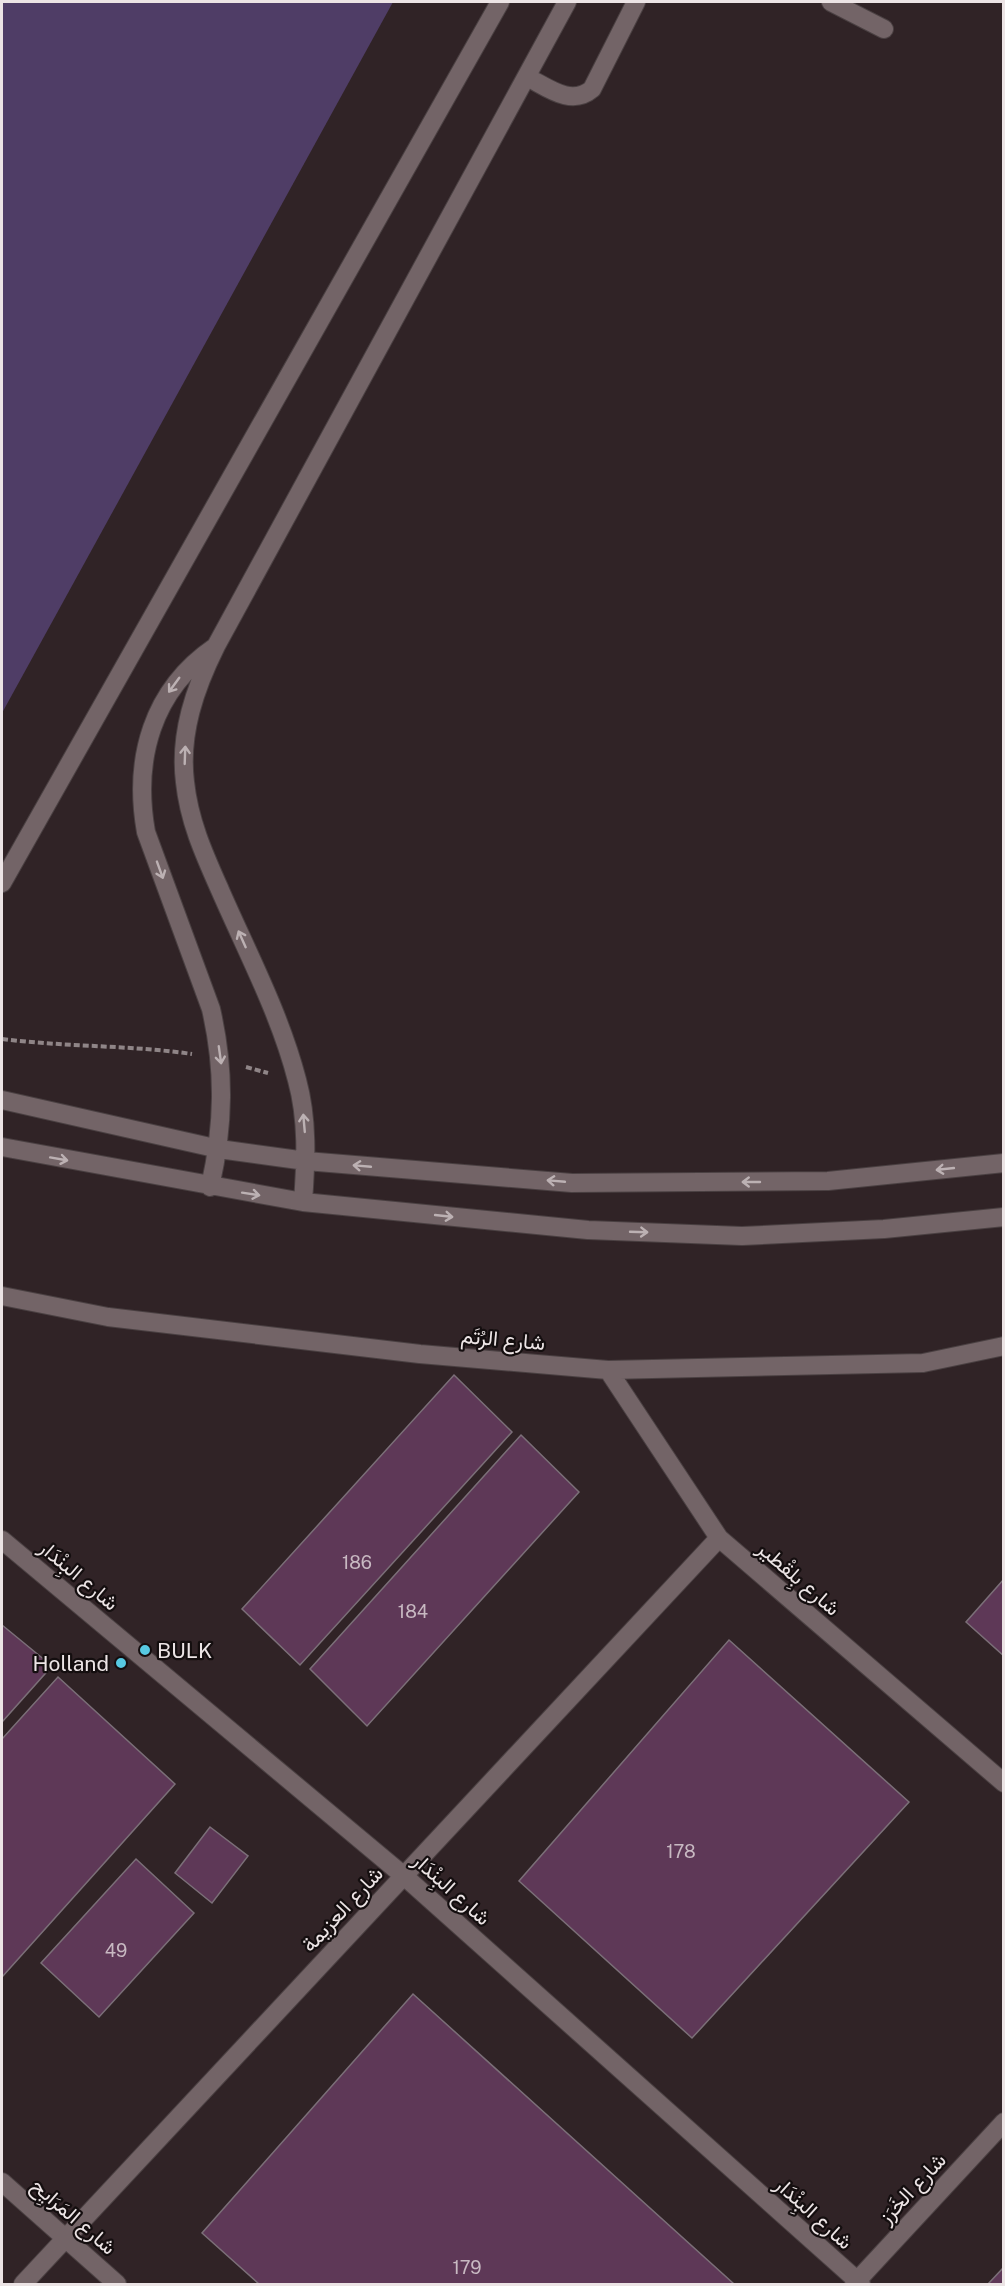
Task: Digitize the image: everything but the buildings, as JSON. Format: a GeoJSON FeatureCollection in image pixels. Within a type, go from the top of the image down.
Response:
{"type":"FeatureCollection","features":[{"type":"Feature","properties":{"kind":"street"},"geometry":{"type":"LineString","coordinates":[[2,883],[500,2]]}},
{"type":"Feature","properties":{"kind":"street"},"geometry":{"type":"LineString","coordinates":[[303,1202],[306,1161],[305,1121],[298,1081],[286,1042],[197,837],[184,780],[188,722],[195,694],[216,646],[567,2]]}},
{"type":"Feature","properties":{"kind":"street"},"geometry":{"type":"LineString","coordinates":[[527,77],[569,98],[585,95],[592,89],[636,2]]}},
{"type":"Feature","properties":{"kind":"street"},"geometry":{"type":"LineString","coordinates":[[831,2],[884,29]]}},
{"type":"Feature","properties":{"kind":"street"},"geometry":{"type":"LineString","coordinates":[[210,1187],[219,1149],[223,1090],[221,1061],[211,1009],[146,832],[140,801],[141,770],[146,739],[158,710],[174,684],[195,660],[216,646]]}},
{"type":"Feature","properties":{"kind":"street"},"geometry":{"type":"LineString","coordinates":[[2,1100],[219,1149],[306,1161],[572,1183],[828,1181],[1004,1163]]}},
{"type":"Feature","properties":{"kind":"street"},"geometry":{"type":"LineString","coordinates":[[2,1147],[210,1187],[303,1202],[588,1230],[742,1236],[884,1229],[1004,1217]]}},
{"type":"Feature","properties":{"kind":"street","name":"شارع الرُتَم"},"geometry":{"type":"LineString","coordinates":[[2,1296],[119,1318],[420,1354],[608,1370],[923,1363],[1004,1346]]}},
{"type":"Feature","properties":{"kind":"street","name":"شارع بِلقْطير"},"geometry":{"type":"LineString","coordinates":[[608,1370],[719,1538],[1004,1784]]}},
{"type":"Feature","properties":{"kind":"street","name":"شارع العزيمة"},"geometry":{"type":"LineString","coordinates":[[23,2284],[719,1538]]}},
{"type":"Feature","properties":{"kind":"street","name":"شارع البِنْدَار"},"geometry":{"type":"LineString","coordinates":[[2,1540],[404,1876],[857,2283]]}},
{"type":"Feature","properties":{"kind":"street","name":"شارع الخَرَز"},"geometry":{"type":"LineString","coordinates":[[857,2283],[1004,2122]]}},
{"type":"Feature","properties":{"kind":"street","name":"شارع المَرَايِح"},"geometry":{"type":"LineString","coordinates":[[2,2182],[117,2284]]}},
{"type":"Feature","properties":{"kind":"path"},"geometry":{"type":"LineString","coordinates":[[2,1039],[56,1045],[154,1049],[221,1061],[298,1081]]}},
{"type":"Feature","properties":{"kind":"shaded area"},"geometry":{"type":"Polygon","coordinates":[[[2,2],[393,2],[2,713],[2,2]]]}},
{"type":"Feature","properties":{"kind":"place","name":"BULK"},"geometry":{"type":"Point","coordinates":[145,1650]}},
{"type":"Feature","properties":{"kind":"place","name":"Holland"},"geometry":{"type":"Point","coordinates":[121,1663]}}]}
